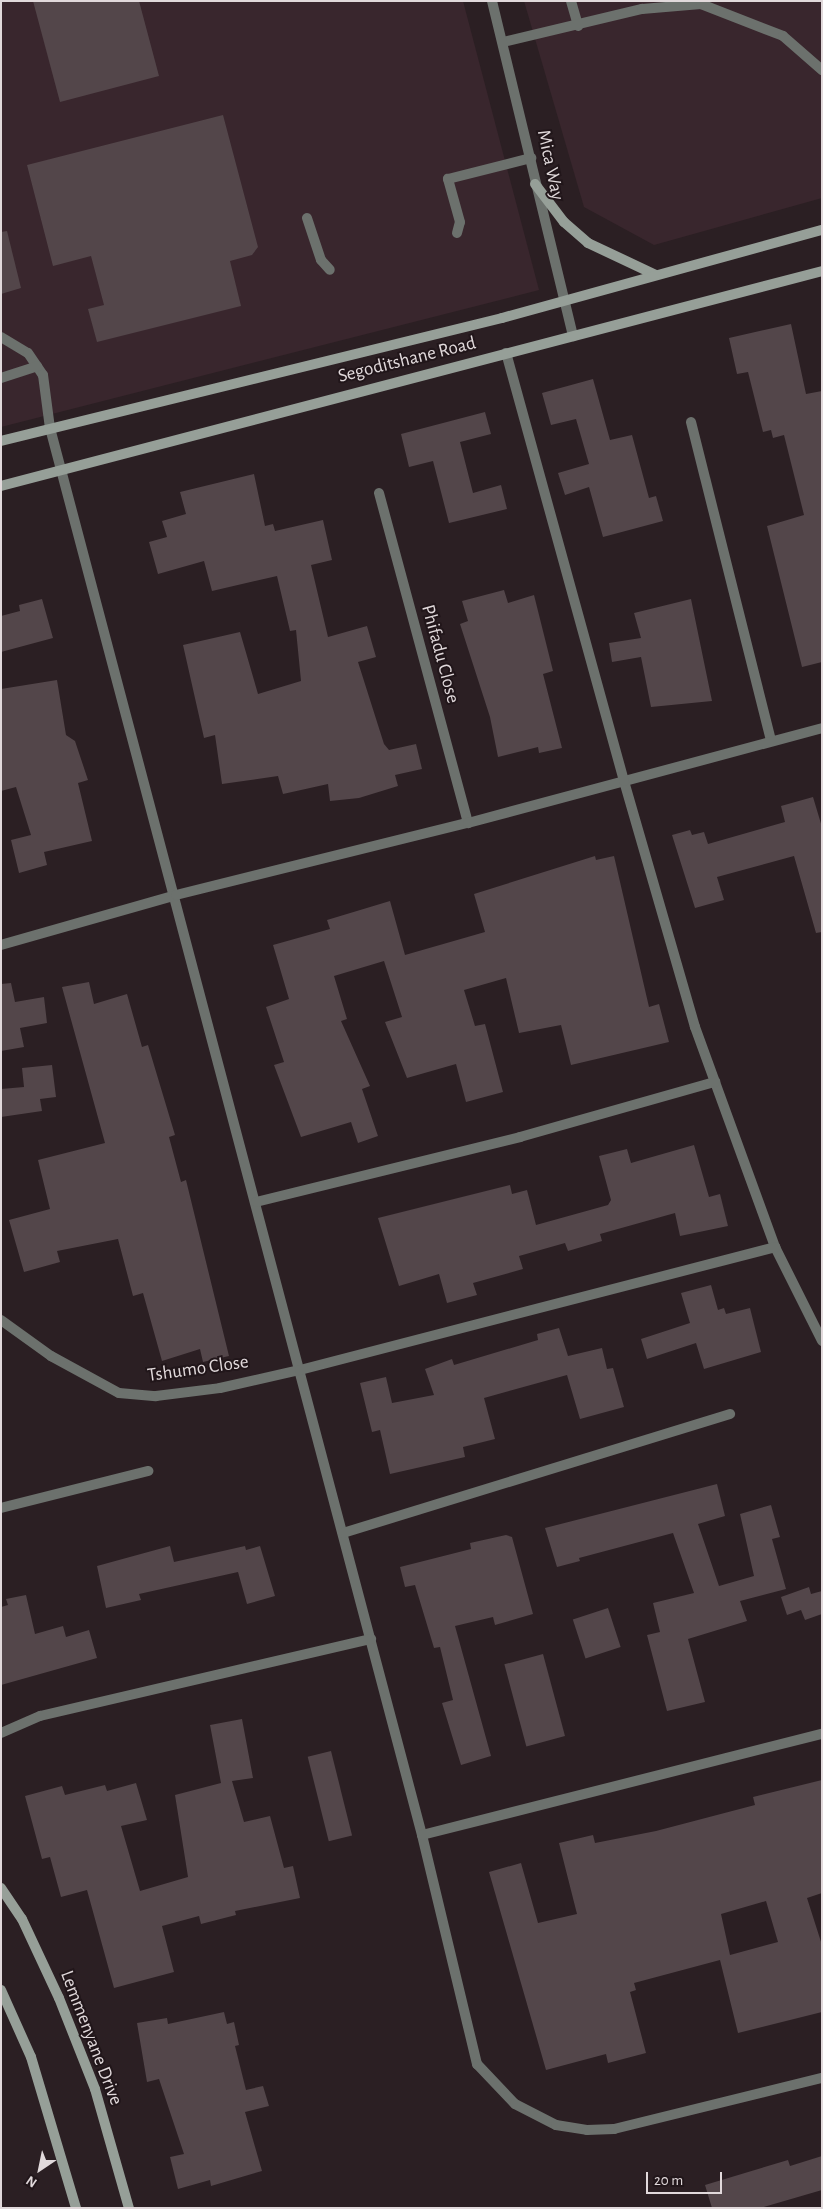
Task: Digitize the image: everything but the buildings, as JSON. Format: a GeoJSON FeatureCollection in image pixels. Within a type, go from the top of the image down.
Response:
{"type":"FeatureCollection","features":[{"type":"Feature","properties":{"kind":"main road"},"geometry":{"type":"LineString","coordinates":[[535,184],[564,222],[588,243],[656,275]]}},
{"type":"Feature","properties":{"kind":"main road","name":"Segoditshane Road"},"geometry":{"type":"LineString","coordinates":[[1,441],[563,300],[822,230]]}},
{"type":"Feature","properties":{"kind":"main road","name":"Segoditshane Road"},"geometry":{"type":"LineString","coordinates":[[1,486],[822,272]]}},
{"type":"Feature","properties":{"kind":"main road","name":"Lemmenyane Drive"},"geometry":{"type":"LineString","coordinates":[[1,1888],[22,1919],[59,1998],[95,2089],[129,2208]]}},
{"type":"Feature","properties":{"kind":"main road"},"geometry":{"type":"LineString","coordinates":[[1,1990],[31,2057],[76,2208]]}},
{"type":"Feature","properties":{"kind":"street","name":"Mica Way"},"geometry":{"type":"LineString","coordinates":[[492,1],[573,336]]}},
{"type":"Feature","properties":{"kind":"street"},"geometry":{"type":"LineString","coordinates":[[571,1],[578,26]]}},
{"type":"Feature","properties":{"kind":"street"},"geometry":{"type":"LineString","coordinates":[[503,42],[578,26],[642,9],[702,4],[784,36],[822,70]]}},
{"type":"Feature","properties":{"kind":"street"},"geometry":{"type":"LineString","coordinates":[[458,233],[460,222],[448,179],[531,158]]}},
{"type":"Feature","properties":{"kind":"street"},"geometry":{"type":"LineString","coordinates":[[308,218],[321,260],[330,270]]}},
{"type":"Feature","properties":{"kind":"street"},"geometry":{"type":"LineString","coordinates":[[1,337],[28,353],[43,375],[50,428],[176,895],[371,1639],[422,1835],[477,2064],[515,2104],[556,2125],[614,2128],[822,2078]]}},
{"type":"Feature","properties":{"kind":"street"},"geometry":{"type":"LineString","coordinates":[[506,353],[624,781],[695,1027],[775,1247],[822,1341]]}},
{"type":"Feature","properties":{"kind":"street"},"geometry":{"type":"LineString","coordinates":[[1,378],[37,366]]}},
{"type":"Feature","properties":{"kind":"street"},"geometry":{"type":"LineString","coordinates":[[691,422],[771,741]]}},
{"type":"Feature","properties":{"kind":"street","name":"Phifadu Close"},"geometry":{"type":"LineString","coordinates":[[379,494],[468,823]]}},
{"type":"Feature","properties":{"kind":"street"},"geometry":{"type":"LineString","coordinates":[[1,945],[176,895],[468,823],[822,728]]}},
{"type":"Feature","properties":{"kind":"street"},"geometry":{"type":"LineString","coordinates":[[256,1202],[520,1137],[715,1082]]}},
{"type":"Feature","properties":{"kind":"street","name":"Tshumo Close"},"geometry":{"type":"LineString","coordinates":[[1,1320],[51,1356],[119,1393],[156,1396],[220,1388],[300,1370],[775,1247]]}},
{"type":"Feature","properties":{"kind":"street"},"geometry":{"type":"LineString","coordinates":[[343,1533],[730,1414]]}},
{"type":"Feature","properties":{"kind":"street"},"geometry":{"type":"LineString","coordinates":[[1,1508],[148,1471]]}},
{"type":"Feature","properties":{"kind":"street"},"geometry":{"type":"LineString","coordinates":[[1,1733],[40,1716],[371,1639]]}},
{"type":"Feature","properties":{"kind":"street"},"geometry":{"type":"LineString","coordinates":[[422,1835],[822,1734]]}},
{"type":"Feature","properties":{"kind":"shaded area"},"geometry":{"type":"Polygon","coordinates":[[[1,1],[463,1],[539,290],[1,427],[1,1]]]}},
{"type":"Feature","properties":{"kind":"shaded area"},"geometry":{"type":"Polygon","coordinates":[[[524,1],[822,1],[822,198],[654,245],[584,207],[524,1]]]}}]}
